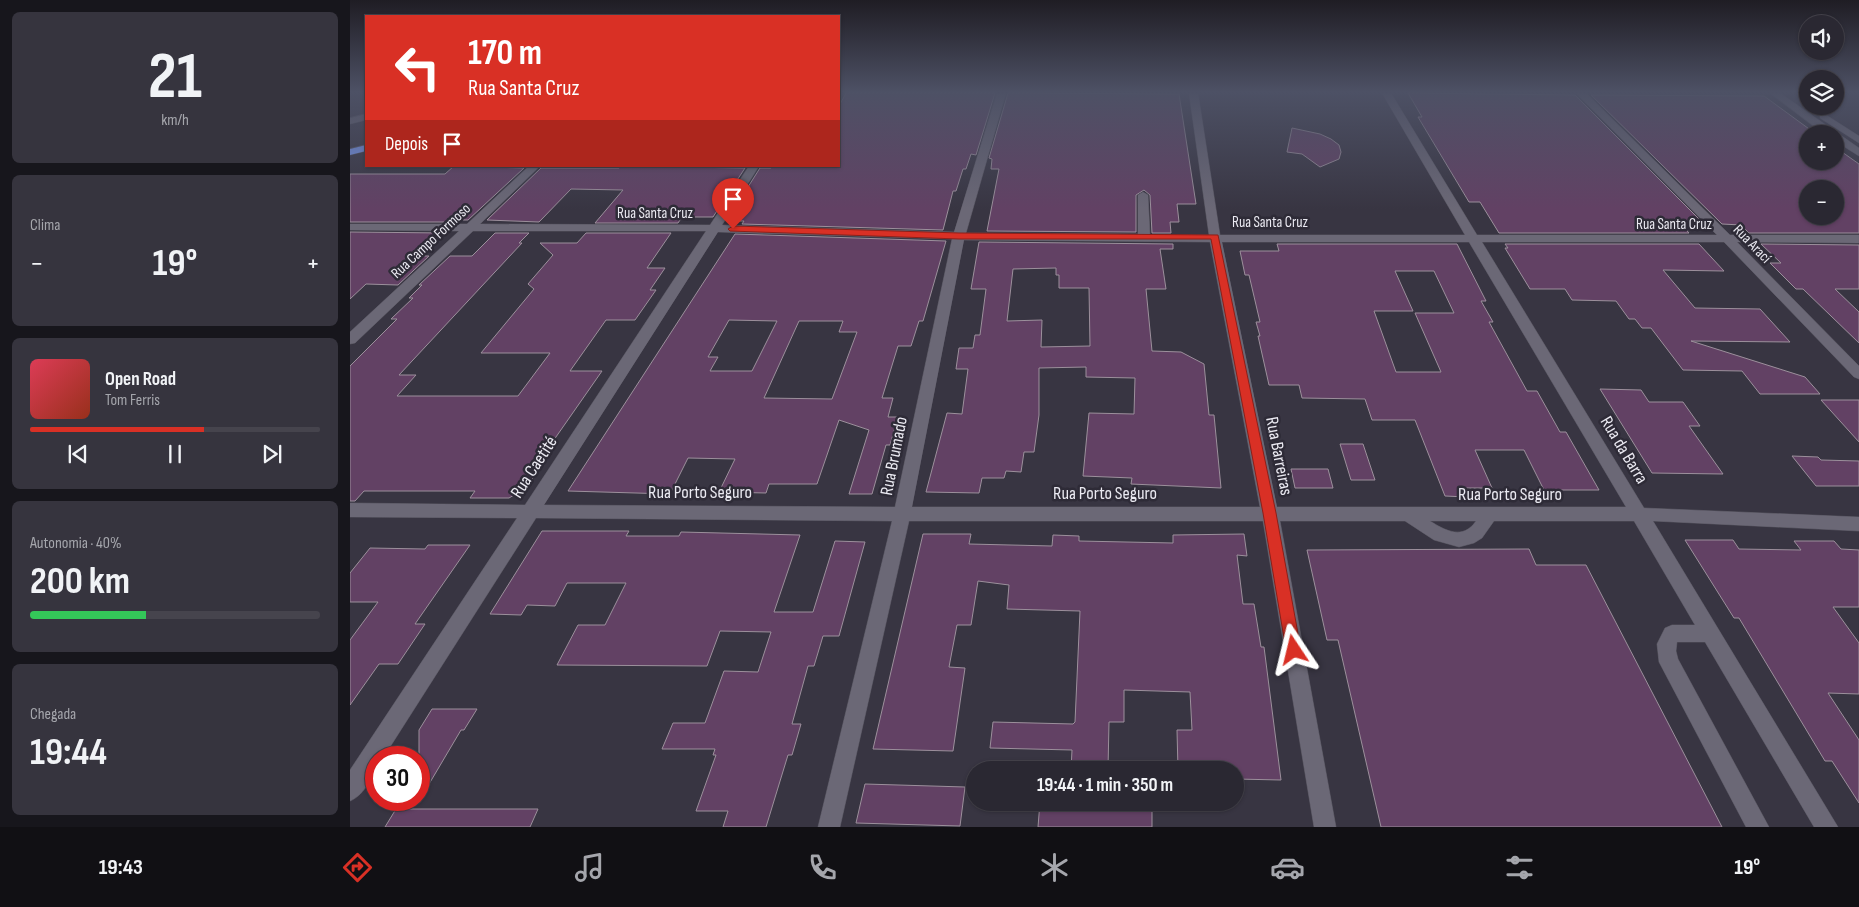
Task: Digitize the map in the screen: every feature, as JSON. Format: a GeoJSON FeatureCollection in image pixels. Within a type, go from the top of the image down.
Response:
{"type":"FeatureCollection","features":[{"type":"Feature","properties":{"kind":"highway"},"geometry":{"type":"LineString","coordinates":[[350,143],[365,139]]}},
{"type":"Feature","properties":{"kind":"highway"},"geometry":{"type":"LineString","coordinates":[[350,152],[365,148]]}},
{"type":"Feature","properties":{"kind":"street","name":"Rua Brumado"},"geometry":{"type":"LineString","coordinates":[[829,827],[902,514],[959,236],[991,132]]}},
{"type":"Feature","properties":{"kind":"street","name":"Rua Barreiras"},"geometry":{"type":"LineString","coordinates":[[1198,132],[1215,237],[1270,513],[1325,827]]}},
{"type":"Feature","properties":{"kind":"street","name":"Rua da Barra"},"geometry":{"type":"LineString","coordinates":[[1409,132],[1827,827]]}},
{"type":"Feature","properties":{"kind":"street","name":"Rua Arací"},"geometry":{"type":"LineString","coordinates":[[1618,132],[1727,239],[1859,374]]}},
{"type":"Feature","properties":{"kind":"street"},"geometry":{"type":"LineString","coordinates":[[1846,132],[1859,140]]}},
{"type":"Feature","properties":{"kind":"street"},"geometry":{"type":"LineString","coordinates":[[1844,142],[1859,153]]}},
{"type":"Feature","properties":{"kind":"street","name":"Rua Campo Formoso"},"geometry":{"type":"LineString","coordinates":[[350,340],[534,167]]}},
{"type":"Feature","properties":{"kind":"street","name":"Rua Caetité"},"geometry":{"type":"LineString","coordinates":[[350,790],[753,167]]}},
{"type":"Feature","properties":{"kind":"street"},"geometry":{"type":"LineString","coordinates":[[1143,195],[1144,238]]}},
{"type":"Feature","properties":{"kind":"street","name":"Rua Santa Cruz"},"geometry":{"type":"LineString","coordinates":[[350,227],[714,228],[959,236],[1144,238],[1859,239]]}},
{"type":"Feature","properties":{"kind":"street","name":"Rua Porto Seguro"},"geometry":{"type":"LineString","coordinates":[[350,510],[902,514],[1638,514],[1859,524]]}},
{"type":"Feature","properties":{"kind":"street"},"geometry":{"type":"LineString","coordinates":[[1407,514],[1439,536],[1456,540],[1470,538],[1478,532],[1489,514]]}},
{"type":"Feature","properties":{"kind":"street"},"geometry":{"type":"LineString","coordinates":[[1710,633],[1672,634],[1665,646],[1665,652],[1758,827]]}},
{"type":"Feature","properties":{"kind":"building"},"geometry":{"type":"Polygon","coordinates":[[[840,132],[983,132],[976,155],[971,154],[966,169],[963,169],[956,191],[953,191],[943,230],[742,224],[744,221],[734,221],[737,217],[729,217],[760,168],[840,167],[840,132]]]}},
{"type":"Feature","properties":{"kind":"building"},"geometry":{"type":"Polygon","coordinates":[[[997,132],[1185,132],[1196,204],[1177,204],[1179,222],[1170,222],[1171,233],[1152,233],[1150,195],[1144,190],[1136,195],[1136,232],[987,231],[999,169],[991,169],[992,159],[989,158],[997,132]]]}},
{"type":"Feature","properties":{"kind":"building"},"geometry":{"type":"Polygon","coordinates":[[[1291,132],[1309,132],[1331,139],[1339,145],[1341,152],[1339,159],[1320,167],[1302,154],[1287,152],[1291,132]]]}},
{"type":"Feature","properties":{"kind":"building"},"geometry":{"type":"Polygon","coordinates":[[[1427,132],[1612,132],[1704,224],[1681,224],[1689,233],[1499,233],[1480,202],[1469,202],[1427,132]]]}},
{"type":"Feature","properties":{"kind":"building"},"geometry":{"type":"Polygon","coordinates":[[[1628,132],[1799,132],[1799,170],[1844,170],[1844,153],[1859,164],[1859,233],[1749,233],[1741,225],[1722,224],[1628,132]]]}},
{"type":"Feature","properties":{"kind":"building"},"geometry":{"type":"Polygon","coordinates":[[[453,167],[524,168],[468,220],[458,220],[456,222],[350,222],[350,174],[445,174],[453,167]]]}},
{"type":"Feature","properties":{"kind":"building"},"geometry":{"type":"Polygon","coordinates":[[[541,168],[745,168],[713,217],[682,217],[678,223],[595,223],[623,190],[571,189],[539,222],[487,220],[541,168]]]}},
{"type":"Feature","properties":{"kind":"building"},"geometry":{"type":"Polygon","coordinates":[[[350,232],[444,233],[418,256],[429,256],[398,285],[366,284],[350,299],[350,232]]]}},
{"type":"Feature","properties":{"kind":"building"},"geometry":{"type":"Polygon","coordinates":[[[495,233],[529,233],[519,243],[522,243],[399,375],[416,375],[397,396],[518,396],[550,353],[481,353],[534,289],[528,284],[553,255],[540,243],[577,243],[586,233],[671,233],[647,268],[665,268],[650,290],[656,290],[635,320],[606,320],[570,371],[602,371],[542,457],[547,457],[526,488],[509,498],[470,498],[475,491],[364,491],[355,501],[350,501],[350,366],[397,319],[391,319],[413,298],[409,298],[422,285],[419,285],[450,256],[472,256],[495,233]]]}},
{"type":"Feature","properties":{"kind":"building"},"geometry":{"type":"Polygon","coordinates":[[[735,234],[946,241],[923,321],[919,321],[911,346],[898,346],[882,398],[893,398],[888,417],[898,417],[890,445],[886,445],[872,494],[849,494],[869,430],[839,420],[817,484],[769,484],[766,493],[719,492],[735,459],[688,458],[670,494],[568,491],[735,234]],[[729,320],[708,357],[718,357],[710,371],[752,371],[777,321],[729,320]],[[799,321],[764,398],[832,399],[857,332],[839,332],[843,321],[799,321]]]}},
{"type":"Feature","properties":{"kind":"building"},"geometry":{"type":"Polygon","coordinates":[[[979,242],[1173,244],[1173,249],[1160,249],[1166,289],[1146,289],[1152,351],[1181,352],[1204,364],[1209,415],[1214,415],[1221,488],[1131,484],[1132,478],[1083,476],[1089,413],[1134,414],[1135,378],[1086,377],[1086,367],[1039,368],[1039,415],[1034,452],[1024,452],[1021,472],[1006,471],[1004,478],[982,478],[979,493],[926,492],[947,413],[962,414],[968,369],[956,369],[959,348],[973,348],[975,335],[980,335],[986,289],[971,289],[979,242]],[[1056,268],[1013,269],[1007,321],[1042,320],[1041,347],[1090,346],[1089,288],[1059,288],[1059,275],[1056,275],[1056,268]]]}},
{"type":"Feature","properties":{"kind":"building"},"geometry":{"type":"Polygon","coordinates":[[[1277,244],[1457,244],[1486,301],[1481,301],[1493,322],[1489,322],[1527,391],[1537,391],[1560,432],[1566,432],[1599,490],[1544,490],[1524,450],[1475,450],[1492,488],[1463,488],[1467,497],[1445,496],[1415,420],[1372,420],[1365,399],[1302,398],[1299,385],[1269,385],[1256,322],[1260,322],[1249,275],[1245,275],[1240,251],[1279,251],[1277,244]],[[1395,271],[1413,311],[1374,311],[1396,372],[1441,372],[1415,313],[1454,313],[1434,271],[1395,271]]]}},
{"type":"Feature","properties":{"kind":"building"},"geometry":{"type":"Polygon","coordinates":[[[1505,244],[1699,244],[1724,271],[1663,270],[1695,308],[1760,309],[1790,342],[1691,341],[1805,377],[1820,394],[1760,394],[1742,371],[1683,370],[1651,328],[1642,328],[1635,319],[1629,319],[1616,301],[1572,300],[1565,289],[1530,289],[1505,248],[1508,248],[1505,244]]]}},
{"type":"Feature","properties":{"kind":"building"},"geometry":{"type":"Polygon","coordinates":[[[1761,244],[1859,245],[1859,289],[1835,289],[1859,312],[1859,343],[1803,289],[1796,289],[1770,263],[1781,263],[1761,244]]]}},
{"type":"Feature","properties":{"kind":"building"},"geometry":{"type":"Polygon","coordinates":[[[1600,389],[1641,390],[1649,402],[1683,402],[1700,426],[1689,426],[1723,474],[1652,473],[1600,389]]]}},
{"type":"Feature","properties":{"kind":"building"},"geometry":{"type":"Polygon","coordinates":[[[1821,400],[1859,400],[1859,442],[1821,400]]]}},
{"type":"Feature","properties":{"kind":"building"},"geometry":{"type":"Polygon","coordinates":[[[1340,444],[1363,444],[1375,480],[1351,480],[1340,444]]]}},
{"type":"Feature","properties":{"kind":"building"},"geometry":{"type":"Polygon","coordinates":[[[1792,456],[1818,457],[1821,460],[1859,461],[1859,486],[1816,486],[1792,456]]]}},
{"type":"Feature","properties":{"kind":"building"},"geometry":{"type":"Polygon","coordinates":[[[1291,469],[1328,469],[1333,488],[1295,488],[1291,469]]]}},
{"type":"Feature","properties":{"kind":"building"},"geometry":{"type":"Polygon","coordinates":[[[542,531],[629,531],[626,536],[679,536],[681,532],[800,535],[774,612],[813,612],[835,541],[865,542],[839,636],[823,636],[814,666],[808,666],[792,724],[801,724],[792,755],[788,755],[766,827],[723,827],[728,811],[696,811],[716,755],[713,755],[715,749],[662,749],[673,723],[705,723],[724,671],[758,672],[771,632],[720,631],[707,666],[557,665],[578,625],[605,625],[626,583],[567,583],[555,606],[527,605],[521,615],[490,614],[542,531]]]}},
{"type":"Feature","properties":{"kind":"building"},"geometry":{"type":"Polygon","coordinates":[[[923,534],[971,534],[969,544],[1052,546],[1053,535],[1079,536],[1079,541],[1173,543],[1173,535],[1244,534],[1247,556],[1237,555],[1243,604],[1254,604],[1261,647],[1264,647],[1281,780],[1244,779],[1244,761],[1178,761],[1177,730],[1192,730],[1190,692],[1124,690],[1124,722],[1109,722],[1108,761],[1071,761],[1072,750],[990,748],[993,722],[1073,724],[1075,722],[1080,611],[1007,609],[1009,585],[978,581],[971,625],[957,625],[949,667],[965,668],[953,751],[873,749],[923,534]]]}},
{"type":"Feature","properties":{"kind":"building"},"geometry":{"type":"Polygon","coordinates":[[[1685,540],[1733,540],[1739,549],[1801,550],[1794,541],[1834,541],[1841,549],[1859,550],[1859,607],[1833,607],[1859,643],[1859,694],[1828,693],[1859,740],[1859,803],[1832,761],[1825,761],[1739,618],[1734,618],[1685,540]]]}},
{"type":"Feature","properties":{"kind":"building"},"geometry":{"type":"Polygon","coordinates":[[[428,545],[470,545],[415,624],[425,624],[398,664],[379,664],[350,705],[350,640],[378,602],[350,602],[350,573],[370,548],[425,549],[428,545]]]}},
{"type":"Feature","properties":{"kind":"building"},"geometry":{"type":"Polygon","coordinates":[[[1529,549],[1536,565],[1586,565],[1722,827],[1381,827],[1338,640],[1327,640],[1307,550],[1529,549]]]}},
{"type":"Feature","properties":{"kind":"building"},"geometry":{"type":"Polygon","coordinates":[[[432,709],[477,709],[464,730],[461,730],[430,782],[430,746],[419,746],[419,730],[432,709]]]}},
{"type":"Feature","properties":{"kind":"building"},"geometry":{"type":"Polygon","coordinates":[[[865,784],[965,787],[960,826],[856,823],[865,784]]]}},
{"type":"Feature","properties":{"kind":"building"},"geometry":{"type":"Polygon","coordinates":[[[430,809],[538,809],[530,827],[385,827],[395,811],[430,811],[430,809]]]}},
{"type":"Feature","properties":{"kind":"building"},"geometry":{"type":"Polygon","coordinates":[[[1039,811],[1152,811],[1152,827],[1038,827],[1039,811]]]}},
{"type":"Feature","properties":{"kind":"route"},"geometry":{"type":"LineString","coordinates":[[733,229],[959,236],[1215,237],[1270,513],[1294,650]]}}]}
